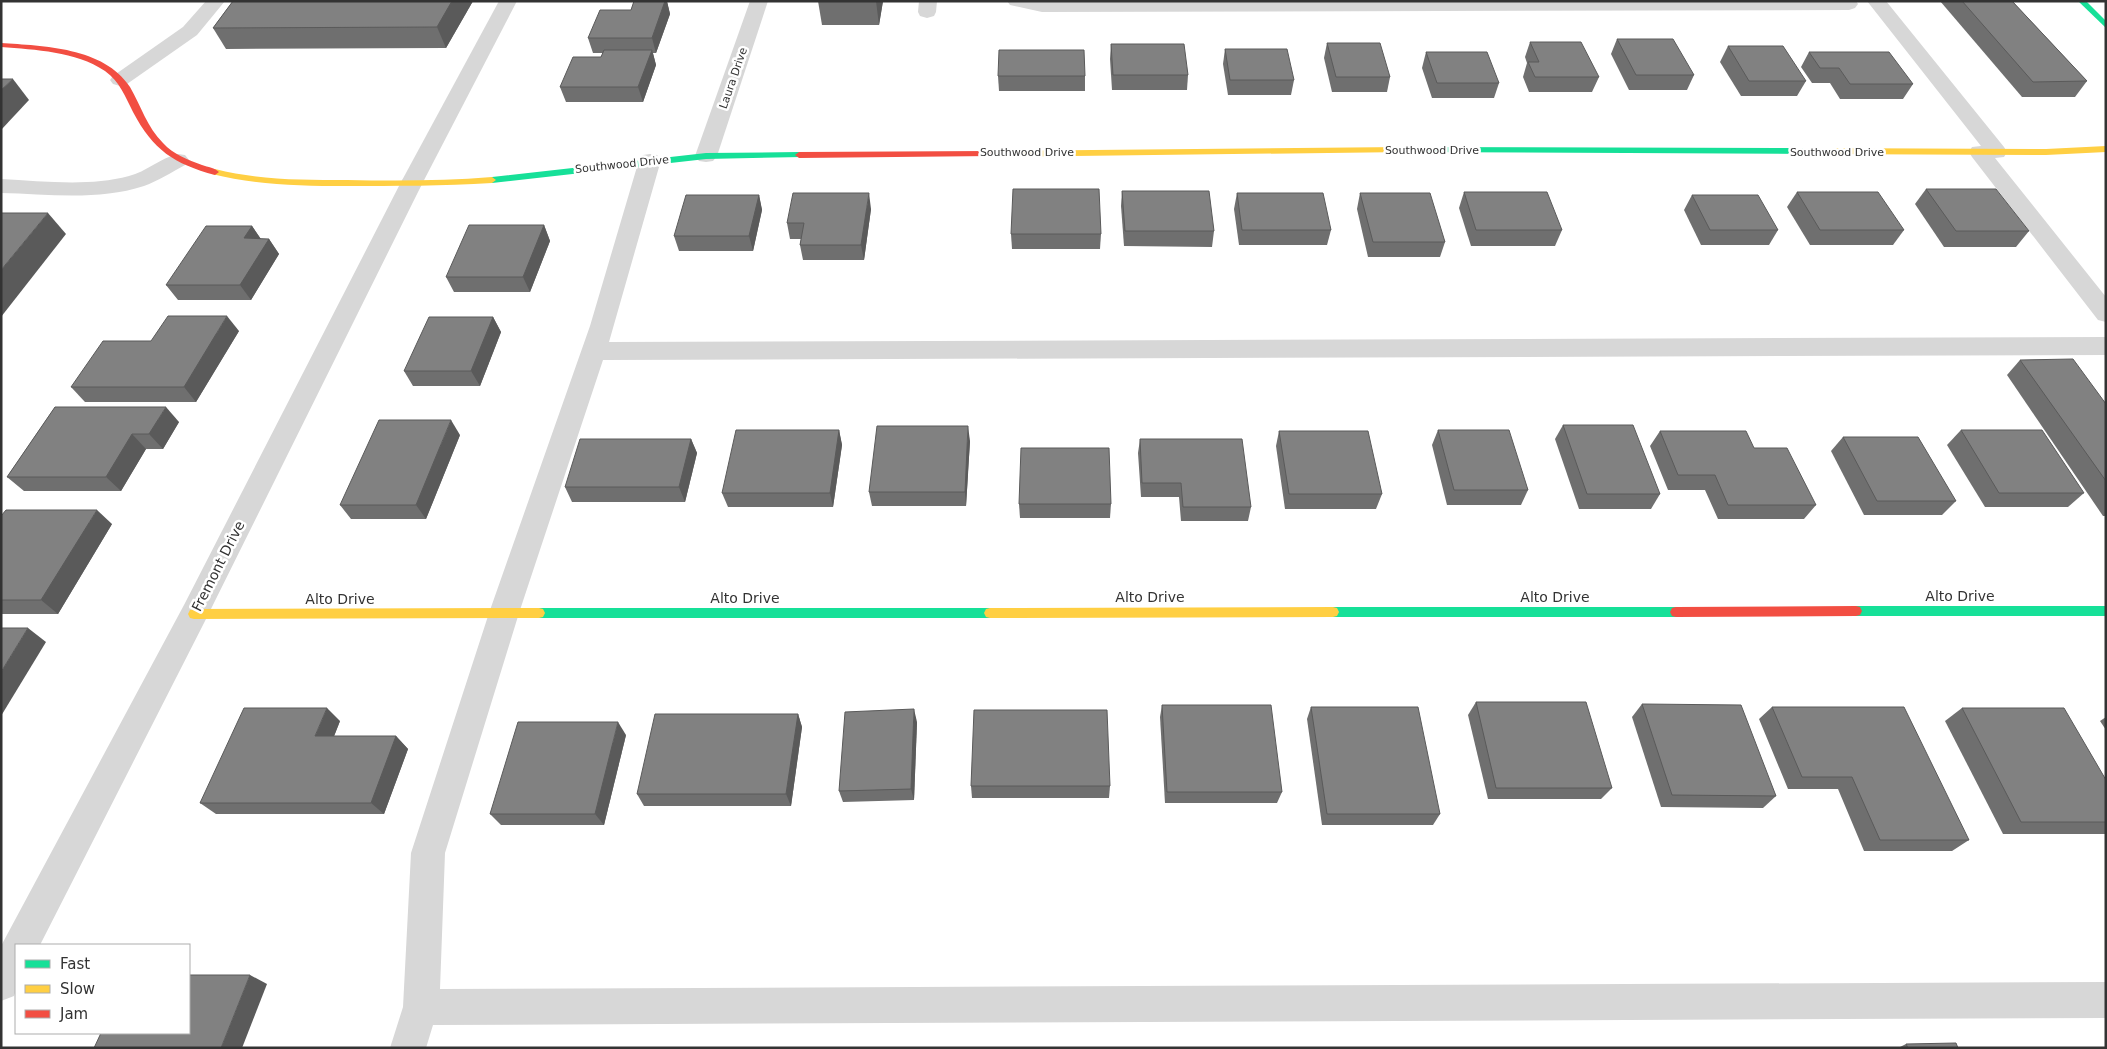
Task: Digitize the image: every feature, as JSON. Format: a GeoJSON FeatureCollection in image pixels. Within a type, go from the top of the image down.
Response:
{"type":"FeatureCollection","features":[{"type":"Feature","properties":{"kind":"street"},"geometry":{"type":"LineString","coordinates":[[120,80],[190,31],[216,1]]}},
{"type":"Feature","properties":{"kind":"street","name":"Fremont Drive"},"geometry":{"type":"LineString","coordinates":[[22,944],[194,614],[411,184],[508,1]]}},
{"type":"Feature","properties":{"kind":"street","name":"Laura Drive"},"geometry":{"type":"LineString","coordinates":[[706,156],[759,1]]}},
{"type":"Feature","properties":{"kind":"street"},"geometry":{"type":"LineString","coordinates":[[1016,1],[1042,6],[1849,4]]}},
{"type":"Feature","properties":{"kind":"street"},"geometry":{"type":"LineString","coordinates":[[1876,1],[2106,314]]}},
{"type":"Feature","properties":{"kind":"street"},"geometry":{"type":"LineString","coordinates":[[2082,1],[2106,26]]}},
{"type":"Feature","properties":{"kind":"street","name":"Southwood Drive"},"geometry":{"type":"LineString","coordinates":[[1,45],[34,47],[62,52],[103,68],[120,80],[152,137],[164,150],[178,160],[227,174],[270,182],[411,184],[475,180],[650,160],[706,156],[1366,150],[2046,152],[2106,149]]}},
{"type":"Feature","properties":{"kind":"street"},"geometry":{"type":"LineString","coordinates":[[1,186],[101,189],[138,181],[178,160]]}},
{"type":"Feature","properties":{"kind":"street"},"geometry":{"type":"LineString","coordinates":[[408,1048],[421,1007],[428,853],[504,613],[593,351],[650,160]]}},
{"type":"Feature","properties":{"kind":"street"},"geometry":{"type":"LineString","coordinates":[[593,351],[2106,346]]}},
{"type":"Feature","properties":{"kind":"street","name":"Alto Drive"},"geometry":{"type":"LineString","coordinates":[[194,614],[2106,611]]}},
{"type":"Feature","properties":{"kind":"street"},"geometry":{"type":"LineString","coordinates":[[1,983],[15,956]]}},
{"type":"Feature","properties":{"kind":"street"},"geometry":{"type":"LineString","coordinates":[[421,1007],[2106,1000]]}},
{"type":"Feature","properties":{"kind":"building"},"geometry":{"type":"Polygon","coordinates":[[[233,1],[452,1],[437,27],[213,28],[233,1]]]}},
{"type":"Feature","properties":{"kind":"building"},"geometry":{"type":"Polygon","coordinates":[[[634,1],[665,1],[652,38],[588,38],[600,10],[631,10],[634,1]]]}},
{"type":"Feature","properties":{"kind":"building"},"geometry":{"type":"Polygon","coordinates":[[[1962,1],[2012,1],[2087,81],[2033,82],[1962,1]]]}},
{"type":"Feature","properties":{"kind":"building"},"geometry":{"type":"Polygon","coordinates":[[[1617,39],[1673,39],[1694,75],[1636,75],[1617,39]]]}},
{"type":"Feature","properties":{"kind":"building"},"geometry":{"type":"Polygon","coordinates":[[[1530,42],[1581,42],[1599,77],[1535,77],[1528,62],[1539,62],[1530,42]]]}},
{"type":"Feature","properties":{"kind":"building"},"geometry":{"type":"Polygon","coordinates":[[[1327,43],[1380,43],[1390,77],[1336,77],[1327,43]]]}},
{"type":"Feature","properties":{"kind":"building"},"geometry":{"type":"Polygon","coordinates":[[[1111,44],[1184,44],[1188,75],[1113,75],[1111,44]]]}},
{"type":"Feature","properties":{"kind":"building"},"geometry":{"type":"Polygon","coordinates":[[[1728,46],[1783,46],[1806,81],[1749,81],[1728,46]]]}},
{"type":"Feature","properties":{"kind":"building"},"geometry":{"type":"Polygon","coordinates":[[[1225,49],[1287,49],[1294,80],[1230,80],[1225,49]]]}},
{"type":"Feature","properties":{"kind":"building"},"geometry":{"type":"Polygon","coordinates":[[[604,50],[652,50],[638,87],[560,87],[573,57],[601,57],[604,50]]]}},
{"type":"Feature","properties":{"kind":"building"},"geometry":{"type":"Polygon","coordinates":[[[999,50],[1084,50],[1085,76],[998,76],[999,50]]]}},
{"type":"Feature","properties":{"kind":"building"},"geometry":{"type":"Polygon","coordinates":[[[1426,52],[1487,52],[1499,83],[1437,83],[1426,52]]]}},
{"type":"Feature","properties":{"kind":"building"},"geometry":{"type":"Polygon","coordinates":[[[1809,52],[1889,52],[1913,84],[1850,84],[1839,68],[1820,68],[1809,52]]]}},
{"type":"Feature","properties":{"kind":"building"},"geometry":{"type":"Polygon","coordinates":[[[1,79],[13,79],[1,90],[1,79]]]}},
{"type":"Feature","properties":{"kind":"building"},"geometry":{"type":"Polygon","coordinates":[[[1013,189],[1099,189],[1101,234],[1011,234],[1013,189]]]}},
{"type":"Feature","properties":{"kind":"building"},"geometry":{"type":"Polygon","coordinates":[[[1926,189],[1996,189],[2029,231],[1956,231],[1926,189]]]}},
{"type":"Feature","properties":{"kind":"building"},"geometry":{"type":"Polygon","coordinates":[[[1122,191],[1209,191],[1214,231],[1125,231],[1122,191]]]}},
{"type":"Feature","properties":{"kind":"building"},"geometry":{"type":"Polygon","coordinates":[[[1464,192],[1547,192],[1562,230],[1476,230],[1464,192]]]}},
{"type":"Feature","properties":{"kind":"building"},"geometry":{"type":"Polygon","coordinates":[[[1797,192],[1878,192],[1904,230],[1820,230],[1797,192]]]}},
{"type":"Feature","properties":{"kind":"building"},"geometry":{"type":"Polygon","coordinates":[[[793,193],[869,193],[861,245],[800,245],[804,223],[787,223],[793,193]]]}},
{"type":"Feature","properties":{"kind":"building"},"geometry":{"type":"Polygon","coordinates":[[[1237,193],[1323,193],[1331,230],[1242,230],[1237,193]]]}},
{"type":"Feature","properties":{"kind":"building"},"geometry":{"type":"Polygon","coordinates":[[[1360,193],[1430,193],[1445,242],[1373,242],[1360,193]]]}},
{"type":"Feature","properties":{"kind":"building"},"geometry":{"type":"Polygon","coordinates":[[[686,195],[759,195],[749,236],[674,236],[686,195]]]}},
{"type":"Feature","properties":{"kind":"building"},"geometry":{"type":"Polygon","coordinates":[[[1692,195],[1758,195],[1778,230],[1710,230],[1692,195]]]}},
{"type":"Feature","properties":{"kind":"building"},"geometry":{"type":"Polygon","coordinates":[[[1,213],[48,213],[1,270],[1,213]]]}},
{"type":"Feature","properties":{"kind":"building"},"geometry":{"type":"Polygon","coordinates":[[[469,225],[544,225],[523,277],[446,277],[469,225]]]}},
{"type":"Feature","properties":{"kind":"building"},"geometry":{"type":"Polygon","coordinates":[[[206,226],[252,226],[244,238],[269,239],[240,285],[166,285],[206,226]]]}},
{"type":"Feature","properties":{"kind":"building"},"geometry":{"type":"Polygon","coordinates":[[[168,316],[227,316],[184,387],[71,387],[103,341],[151,341],[168,316]]]}},
{"type":"Feature","properties":{"kind":"building"},"geometry":{"type":"Polygon","coordinates":[[[429,317],[493,317],[471,371],[404,371],[429,317]]]}},
{"type":"Feature","properties":{"kind":"building"},"geometry":{"type":"Polygon","coordinates":[[[2073,359],[2106,404],[2106,481],[2020,360],[2073,359]]]}},
{"type":"Feature","properties":{"kind":"building"},"geometry":{"type":"Polygon","coordinates":[[[55,407],[166,407],[149,434],[132,434],[106,477],[7,477],[55,407]]]}},
{"type":"Feature","properties":{"kind":"building"},"geometry":{"type":"Polygon","coordinates":[[[379,420],[451,420],[416,505],[340,505],[379,420]]]}},
{"type":"Feature","properties":{"kind":"building"},"geometry":{"type":"Polygon","coordinates":[[[1563,425],[1633,425],[1660,494],[1587,494],[1563,425]]]}},
{"type":"Feature","properties":{"kind":"building"},"geometry":{"type":"Polygon","coordinates":[[[877,426],[968,426],[965,492],[869,492],[877,426]]]}},
{"type":"Feature","properties":{"kind":"building"},"geometry":{"type":"Polygon","coordinates":[[[736,430],[839,430],[830,493],[722,493],[736,430]]]}},
{"type":"Feature","properties":{"kind":"building"},"geometry":{"type":"Polygon","coordinates":[[[1438,430],[1509,430],[1528,490],[1454,490],[1438,430]]]}},
{"type":"Feature","properties":{"kind":"building"},"geometry":{"type":"Polygon","coordinates":[[[1961,430],[2042,430],[2084,493],[1999,493],[1961,430]]]}},
{"type":"Feature","properties":{"kind":"building"},"geometry":{"type":"Polygon","coordinates":[[[1279,431],[1368,431],[1382,494],[1289,494],[1279,431]]]}},
{"type":"Feature","properties":{"kind":"building"},"geometry":{"type":"Polygon","coordinates":[[[1660,431],[1746,431],[1754,448],[1787,448],[1816,505],[1728,505],[1715,475],[1678,475],[1660,431]]]}},
{"type":"Feature","properties":{"kind":"building"},"geometry":{"type":"Polygon","coordinates":[[[1843,437],[1918,437],[1956,501],[1877,501],[1843,437]]]}},
{"type":"Feature","properties":{"kind":"building"},"geometry":{"type":"Polygon","coordinates":[[[580,439],[691,439],[679,487],[565,487],[580,439]]]}},
{"type":"Feature","properties":{"kind":"building"},"geometry":{"type":"Polygon","coordinates":[[[1140,439],[1242,439],[1251,507],[1183,507],[1181,483],[1142,483],[1140,439]]]}},
{"type":"Feature","properties":{"kind":"building"},"geometry":{"type":"Polygon","coordinates":[[[1021,448],[1109,448],[1111,504],[1019,504],[1021,448]]]}},
{"type":"Feature","properties":{"kind":"building"},"geometry":{"type":"Polygon","coordinates":[[[6,510],[97,510],[41,600],[1,600],[1,516],[6,510]]]}},
{"type":"Feature","properties":{"kind":"building"},"geometry":{"type":"Polygon","coordinates":[[[1,628],[28,628],[1,672],[1,628]]]}},
{"type":"Feature","properties":{"kind":"building"},"geometry":{"type":"Polygon","coordinates":[[[1476,702],[1586,702],[1612,788],[1496,788],[1476,702]]]}},
{"type":"Feature","properties":{"kind":"building"},"geometry":{"type":"Polygon","coordinates":[[[1642,704],[1741,705],[1776,796],[1672,795],[1642,704]]]}},
{"type":"Feature","properties":{"kind":"building"},"geometry":{"type":"Polygon","coordinates":[[[1162,705],[1271,705],[1282,792],[1167,792],[1162,705]]]}},
{"type":"Feature","properties":{"kind":"building"},"geometry":{"type":"Polygon","coordinates":[[[1311,707],[1418,707],[1440,814],[1327,814],[1311,707]]]}},
{"type":"Feature","properties":{"kind":"building"},"geometry":{"type":"Polygon","coordinates":[[[1772,707],[1904,707],[1969,840],[1880,840],[1852,777],[1802,777],[1772,707]]]}},
{"type":"Feature","properties":{"kind":"building"},"geometry":{"type":"Polygon","coordinates":[[[244,708],[327,708],[315,736],[396,736],[371,803],[200,803],[244,708]]]}},
{"type":"Feature","properties":{"kind":"building"},"geometry":{"type":"Polygon","coordinates":[[[1962,708],[2064,708],[2106,780],[2106,822],[2021,822],[1962,708]]]}},
{"type":"Feature","properties":{"kind":"building"},"geometry":{"type":"Polygon","coordinates":[[[914,709],[911,789],[839,791],[845,712],[914,709]]]}},
{"type":"Feature","properties":{"kind":"building"},"geometry":{"type":"Polygon","coordinates":[[[974,710],[1107,710],[1110,786],[971,786],[974,710]]]}},
{"type":"Feature","properties":{"kind":"building"},"geometry":{"type":"Polygon","coordinates":[[[655,714],[798,714],[786,794],[637,794],[655,714]]]}},
{"type":"Feature","properties":{"kind":"building"},"geometry":{"type":"Polygon","coordinates":[[[518,722],[618,722],[595,814],[490,814],[518,722]]]}},
{"type":"Feature","properties":{"kind":"building"},"geometry":{"type":"Polygon","coordinates":[[[190,975],[250,975],[221,1048],[94,1048],[101,1034],[190,1034],[190,975]]]}},
{"type":"Feature","properties":{"kind":"building"},"geometry":{"type":"Polygon","coordinates":[[[1956,1043],[1958,1048],[1908,1048],[1906,1044],[1956,1043]]]}},
{"type":"Feature","properties":{"kind":"traffic: fast"},"geometry":{"type":"LineString","coordinates":[[2082,1],[2106,26]]}},
{"type":"Feature","properties":{"kind":"traffic: fast"},"geometry":{"type":"LineString","coordinates":[[1403,150],[1807,151]]}},
{"type":"Feature","properties":{"kind":"traffic: fast"},"geometry":{"type":"LineString","coordinates":[[492,180],[706,156],[799,155]]}},
{"type":"Feature","properties":{"kind":"traffic: fast"},"geometry":{"type":"LineString","coordinates":[[1856,611],[2106,611]]}},
{"type":"Feature","properties":{"kind":"traffic: fast"},"geometry":{"type":"LineString","coordinates":[[1333,612],[1676,612]]}},
{"type":"Feature","properties":{"kind":"traffic: fast"},"geometry":{"type":"LineString","coordinates":[[539,613],[990,613]]}},
{"type":"Feature","properties":{"kind":"traffic: slow"},"geometry":{"type":"LineString","coordinates":[[1807,151],[2046,152],[2106,149]]}},
{"type":"Feature","properties":{"kind":"traffic: slow"},"geometry":{"type":"LineString","coordinates":[[989,154],[1403,150]]}},
{"type":"Feature","properties":{"kind":"traffic: slow"},"geometry":{"type":"LineString","coordinates":[[215,172],[248,179],[297,183],[419,183],[492,180]]}},
{"type":"Feature","properties":{"kind":"traffic: slow"},"geometry":{"type":"LineString","coordinates":[[990,613],[1333,612]]}},
{"type":"Feature","properties":{"kind":"traffic: slow"},"geometry":{"type":"LineString","coordinates":[[194,614],[539,613]]}},
{"type":"Feature","properties":{"kind":"traffic: jam"},"geometry":{"type":"LineString","coordinates":[[1,45],[65,52],[95,62],[120,80],[145,125],[160,145],[177,158],[215,172]]}},
{"type":"Feature","properties":{"kind":"traffic: jam"},"geometry":{"type":"LineString","coordinates":[[799,155],[989,154]]}},
{"type":"Feature","properties":{"kind":"traffic: jam"},"geometry":{"type":"LineString","coordinates":[[1676,612],[1856,611]]}}]}
